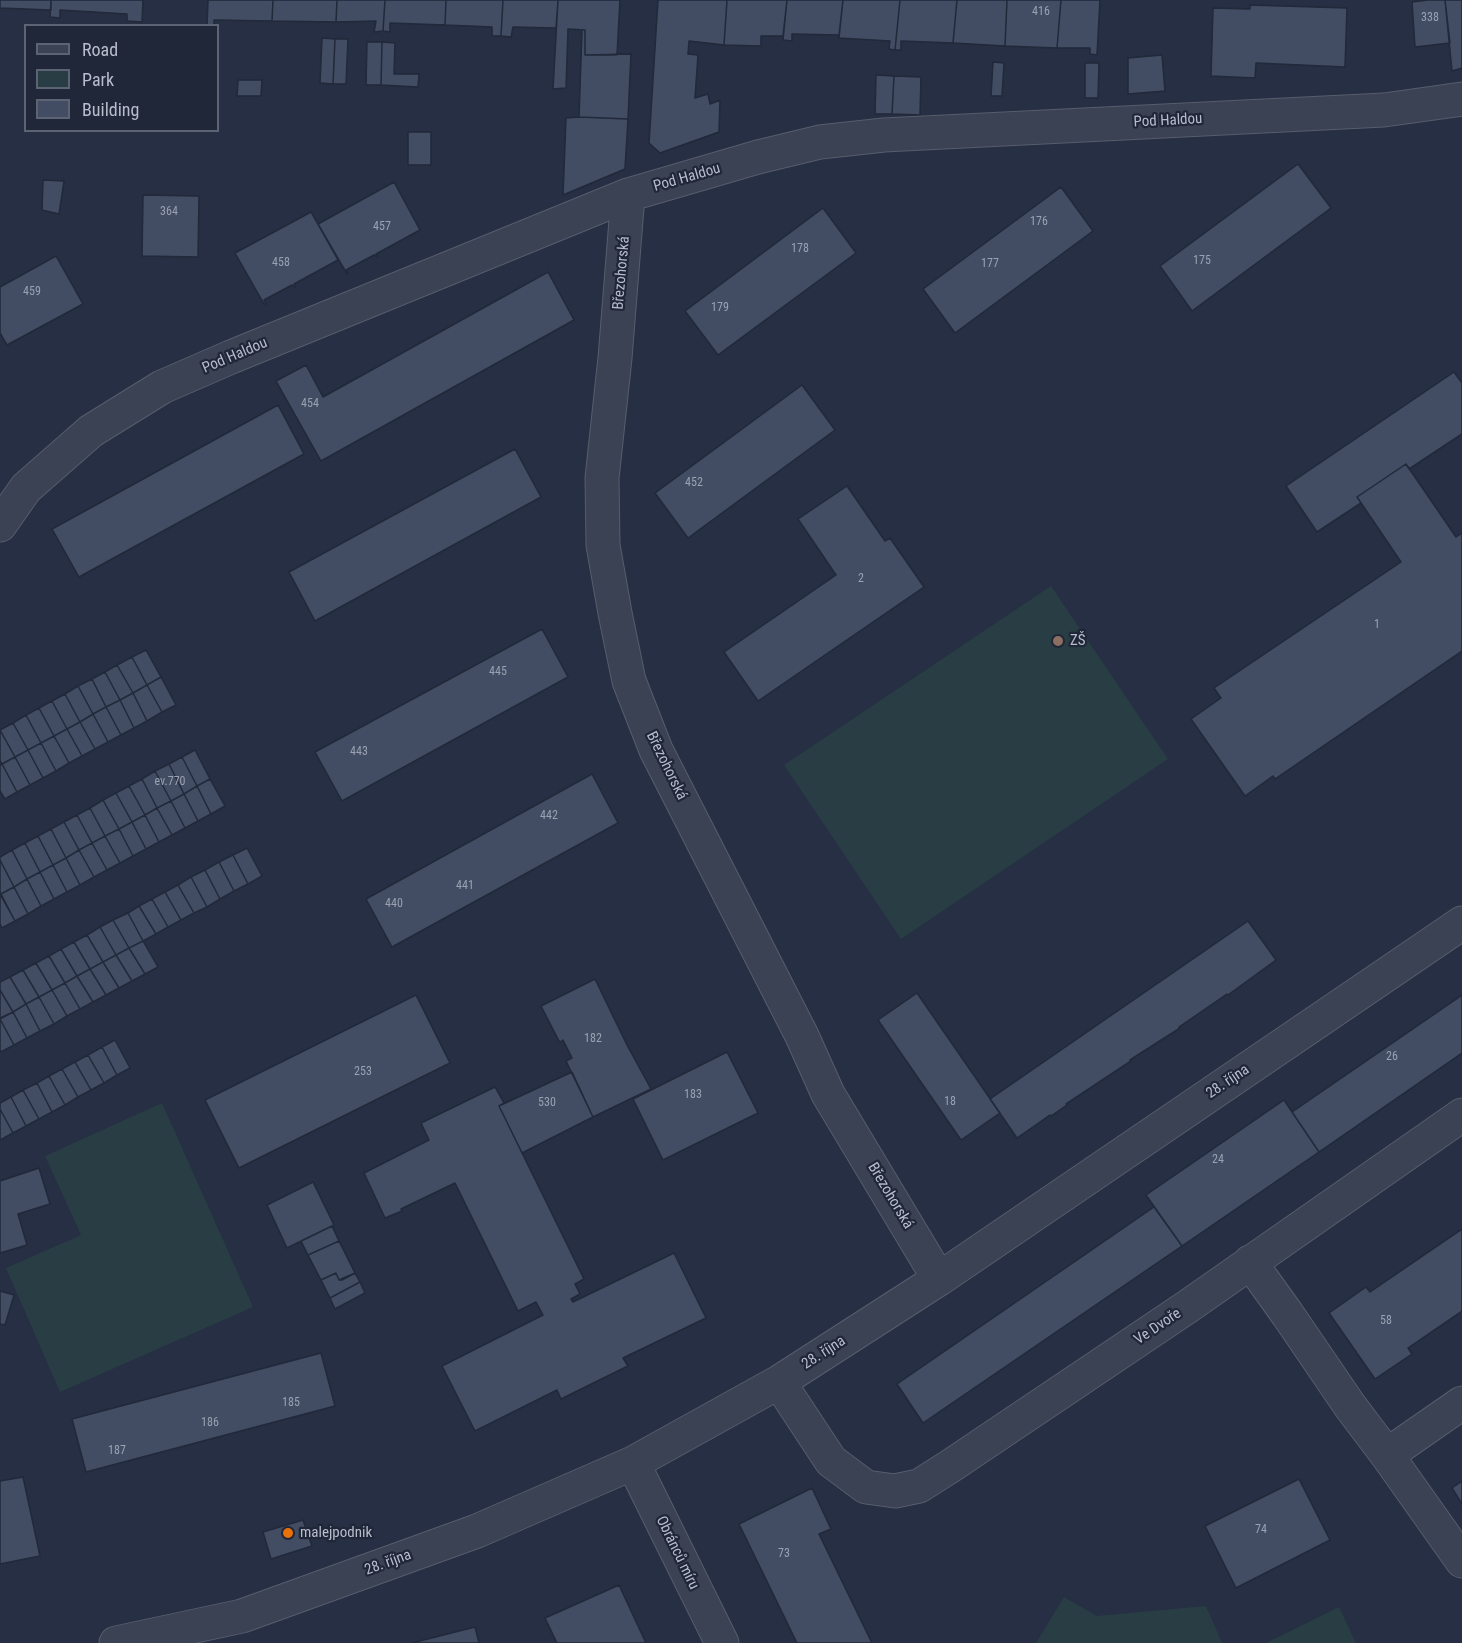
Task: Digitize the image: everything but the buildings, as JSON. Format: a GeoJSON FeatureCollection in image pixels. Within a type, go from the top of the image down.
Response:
{"type":"FeatureCollection","features":[{"type":"Feature","properties":{"kind":"street","name":"Pod Haldou"},"geometry":{"type":"LineString","coordinates":[[0,525],[26,488],[91,431],[162,387],[628,195],[758,157],[820,142],[884,135],[1384,110],[1462,99]]}},
{"type":"Feature","properties":{"kind":"street","name":"Březohorská"},"geometry":{"type":"LineString","coordinates":[[628,195],[615,358],[602,478],[603,545],[629,681],[656,750],[797,1026],[828,1094],[939,1279]]}},
{"type":"Feature","properties":{"kind":"street","name":"28. října"},"geometry":{"type":"LineString","coordinates":[[116,1643],[246,1629],[633,1463],[779,1382],[939,1279],[1462,923]]}},
{"type":"Feature","properties":{"kind":"street","name":"Ve Dvoře"},"geometry":{"type":"LineString","coordinates":[[779,1382],[831,1461],[848,1474],[866,1487],[896,1491],[919,1486],[1099,1367],[1462,1115]]}},
{"type":"Feature","properties":{"kind":"street"},"geometry":{"type":"LineString","coordinates":[[1250,1262],[1462,1561]]}},
{"type":"Feature","properties":{"kind":"street"},"geometry":{"type":"LineString","coordinates":[[1387,1455],[1462,1403]]}},
{"type":"Feature","properties":{"kind":"street","name":"Obránců míru"},"geometry":{"type":"LineString","coordinates":[[633,1463],[722,1643]]}},
{"type":"Feature","properties":{"kind":"green space"},"geometry":{"type":"Polygon","coordinates":[[[1051,586],[1168,759],[901,939],[784,765],[1051,586]]]}},
{"type":"Feature","properties":{"kind":"green space"},"geometry":{"type":"Polygon","coordinates":[[[162,1103],[253,1307],[60,1392],[6,1268],[81,1235],[45,1156],[162,1103]]]}},
{"type":"Feature","properties":{"kind":"green space"},"geometry":{"type":"Polygon","coordinates":[[[1064,1597],[1097,1616],[1206,1606],[1222,1643],[1036,1643],[1064,1597]]]}},
{"type":"Feature","properties":{"kind":"green space"},"geometry":{"type":"Polygon","coordinates":[[[1339,1607],[1356,1643],[1266,1643],[1339,1607]]]}},
{"type":"Feature","properties":{"kind":"place","name":"ZŠ"},"geometry":{"type":"Point","coordinates":[1058,641]}},
{"type":"Feature","properties":{"kind":"place","name":"malejpodnik"},"geometry":{"type":"Point","coordinates":[288,1533]}}]}
